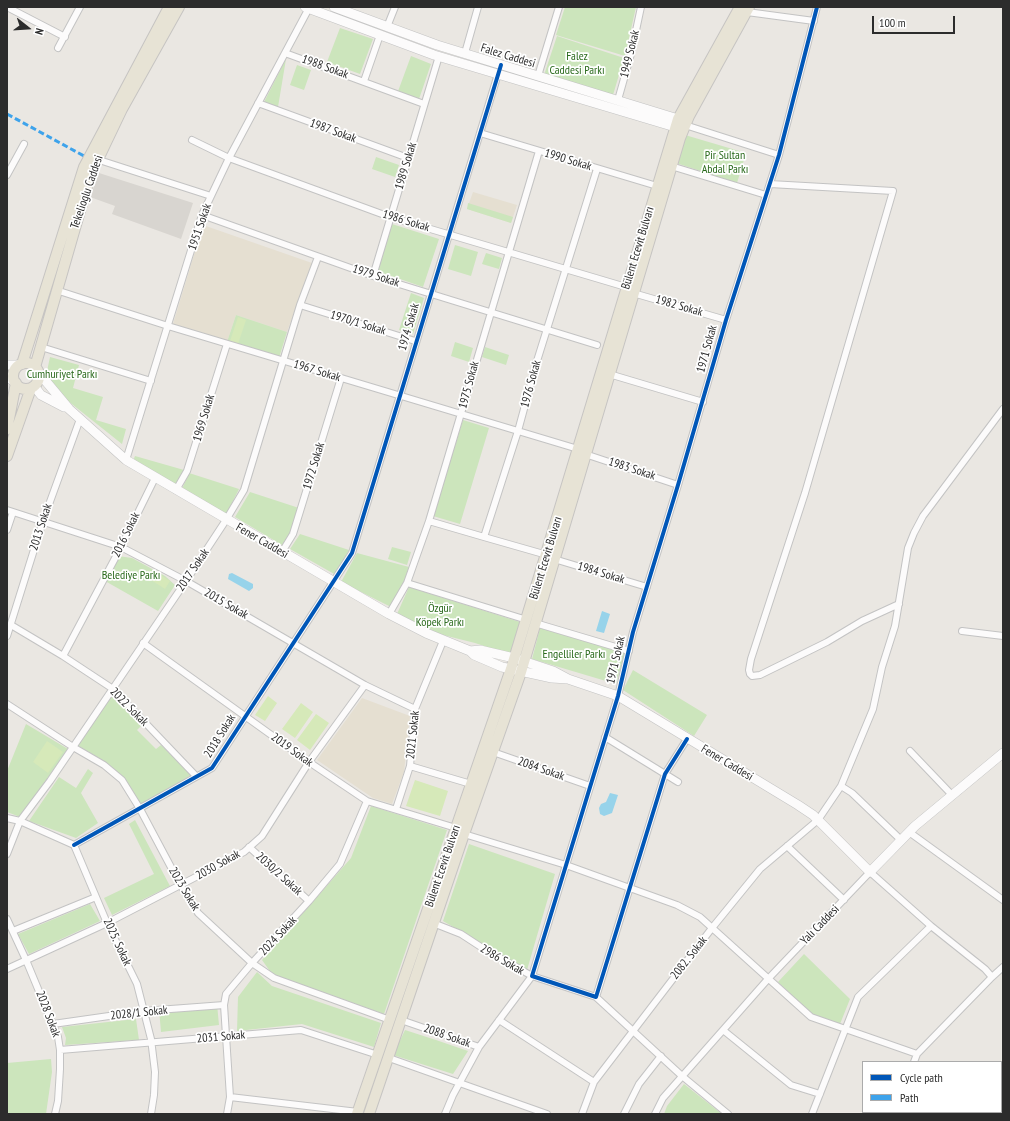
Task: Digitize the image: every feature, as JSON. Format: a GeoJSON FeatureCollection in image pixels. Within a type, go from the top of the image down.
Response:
{"type":"FeatureCollection","features":[{"type":"Feature","properties":{"kind":"main road","name":"Tekelioglu Caddesi"},"geometry":{"type":"LineString","coordinates":[[21,365],[84,167],[169,7]]}},
{"type":"Feature","properties":{"kind":"main road","name":"Tekelioglu Caddesi"},"geometry":{"type":"LineString","coordinates":[[37,370],[41,347],[56,290],[96,159],[179,7]]}},
{"type":"Feature","properties":{"kind":"main road","name":"Bülent Ecevit Bulvarı"},"geometry":{"type":"LineString","coordinates":[[358,1113],[390,1020],[460,831],[493,752],[629,290],[657,186],[679,123],[745,9]]}},
{"type":"Feature","properties":{"kind":"main road","name":"Bülent Ecevit Bulvarı"},"geometry":{"type":"LineString","coordinates":[[582,451],[609,374],[629,290],[671,166],[679,123]]}},
{"type":"Feature","properties":{"kind":"main road"},"geometry":{"type":"LineString","coordinates":[[7,429],[14,372],[21,365],[29,363],[37,370],[38,381],[32,387],[7,456]]}},
{"type":"Feature","properties":{"kind":"main road"},"geometry":{"type":"LineString","coordinates":[[12,380],[24,389],[32,387]]}},
{"type":"Feature","properties":{"kind":"main road","name":"Bülent Ecevit Bulvarı"},"geometry":{"type":"LineString","coordinates":[[369,1114],[436,924],[471,784],[516,670]]}},
{"type":"Feature","properties":{"kind":"street"},"geometry":{"type":"LineString","coordinates":[[7,7],[65,37]]}},
{"type":"Feature","properties":{"kind":"street"},"geometry":{"type":"LineString","coordinates":[[58,48],[80,7]]}},
{"type":"Feature","properties":{"kind":"street","name":"Falez Caddesi"},"geometry":{"type":"LineString","coordinates":[[334,7],[387,27],[465,53],[618,100],[679,123]]}},
{"type":"Feature","properties":{"kind":"street"},"geometry":{"type":"LineString","coordinates":[[387,27],[394,7]]}},
{"type":"Feature","properties":{"kind":"street"},"geometry":{"type":"LineString","coordinates":[[465,53],[478,7]]}},
{"type":"Feature","properties":{"kind":"street"},"geometry":{"type":"LineString","coordinates":[[538,76],[559,7]]}},
{"type":"Feature","properties":{"kind":"street","name":"1949 Sokak"},"geometry":{"type":"LineString","coordinates":[[618,100],[631,54],[641,7]]}},
{"type":"Feature","properties":{"kind":"street","name":"1971 Sokak"},"geometry":{"type":"LineString","coordinates":[[532,976],[618,696],[647,588],[726,320],[779,155],[817,7]]}},
{"type":"Feature","properties":{"kind":"street","name":"Falez Caddesi"},"geometry":{"type":"LineString","coordinates":[[308,8],[439,56],[498,74],[679,123]]}},
{"type":"Feature","properties":{"kind":"street","name":"1951 Sokak"},"geometry":{"type":"LineString","coordinates":[[126,460],[202,216],[229,158],[308,8]]}},
{"type":"Feature","properties":{"kind":"street"},"geometry":{"type":"LineString","coordinates":[[745,9],[814,21]]}},
{"type":"Feature","properties":{"kind":"street","name":"1988 Sokak"},"geometry":{"type":"LineString","coordinates":[[364,81],[380,35]]}},
{"type":"Feature","properties":{"kind":"street","name":"1988 Sokak"},"geometry":{"type":"LineString","coordinates":[[285,53],[424,104]]}},
{"type":"Feature","properties":{"kind":"street","name":"1989 Sokak"},"geometry":{"type":"LineString","coordinates":[[373,276],[439,56]]}},
{"type":"Feature","properties":{"kind":"street"},"geometry":{"type":"LineString","coordinates":[[498,74],[501,64]]}},
{"type":"Feature","properties":{"kind":"street","name":"1974 Sokak"},"geometry":{"type":"LineString","coordinates":[[332,582],[352,553],[400,396],[415,341],[498,74]]}},
{"type":"Feature","properties":{"kind":"street","name":"1987 Sokak"},"geometry":{"type":"LineString","coordinates":[[258,103],[408,158]]}},
{"type":"Feature","properties":{"kind":"street"},"geometry":{"type":"LineString","coordinates":[[679,123],[779,155]]}},
{"type":"Feature","properties":{"kind":"street","name":"1990 Sokak"},"geometry":{"type":"LineString","coordinates":[[480,133],[657,186]]}},
{"type":"Feature","properties":{"kind":"street","name":"1986 Sokak"},"geometry":{"type":"LineString","coordinates":[[192,140],[229,158],[390,217],[565,269],[629,290]]}},
{"type":"Feature","properties":{"kind":"street"},"geometry":{"type":"LineString","coordinates":[[7,175],[24,144]]}},
{"type":"Feature","properties":{"kind":"street","name":"1975 Sokak"},"geometry":{"type":"LineString","coordinates":[[390,614],[407,583],[429,521],[538,151]]}},
{"type":"Feature","properties":{"kind":"street"},"geometry":{"type":"LineString","coordinates":[[96,159],[211,196]]}},
{"type":"Feature","properties":{"kind":"street"},"geometry":{"type":"LineString","coordinates":[[671,166],[766,195]]}},
{"type":"Feature","properties":{"kind":"street","name":"1976 Sokak"},"geometry":{"type":"LineString","coordinates":[[484,537],[518,431],[546,330],[597,168]]}},
{"type":"Feature","properties":{"kind":"street"},"geometry":{"type":"LineString","coordinates":[[770,184],[893,191],[804,493],[752,659],[749,670],[750,674],[752,676],[760,675],[827,642],[862,621],[899,604]]}},
{"type":"Feature","properties":{"kind":"street","name":"1979 Sokak"},"geometry":{"type":"LineString","coordinates":[[202,216],[373,276],[490,313],[597,344]]}},
{"type":"Feature","properties":{"kind":"street","name":"2017 Sokak"},"geometry":{"type":"LineString","coordinates":[[7,854],[20,821],[113,689],[186,581],[244,490],[300,306],[318,257]]}},
{"type":"Feature","properties":{"kind":"street","name":"1967 Sokak"},"geometry":{"type":"LineString","coordinates":[[56,290],[168,326],[582,451]]}},
{"type":"Feature","properties":{"kind":"street","name":"1982 Sokak"},"geometry":{"type":"LineString","coordinates":[[629,290],[726,320]]}},
{"type":"Feature","properties":{"kind":"street","name":"1970/1 Sokak"},"geometry":{"type":"LineString","coordinates":[[300,306],[415,341]]}},
{"type":"Feature","properties":{"kind":"street","name":"1969 Sokak"},"geometry":{"type":"LineString","coordinates":[[176,490],[188,471],[228,344]]}},
{"type":"Feature","properties":{"kind":"street"},"geometry":{"type":"LineString","coordinates":[[41,347],[151,381]]}},
{"type":"Feature","properties":{"kind":"street"},"geometry":{"type":"LineString","coordinates":[[7,365],[21,365]]}},
{"type":"Feature","properties":{"kind":"street"},"geometry":{"type":"LineString","coordinates":[[37,370],[69,409]]}},
{"type":"Feature","properties":{"kind":"street"},"geometry":{"type":"LineString","coordinates":[[609,374],[703,402]]}},
{"type":"Feature","properties":{"kind":"street","name":"1972 Sokak"},"geometry":{"type":"LineString","coordinates":[[282,552],[293,534],[341,378]]}},
{"type":"Feature","properties":{"kind":"street"},"geometry":{"type":"LineString","coordinates":[[32,387],[41,395],[69,409]]}},
{"type":"Feature","properties":{"kind":"street","name":"Fener Caddesi"},"geometry":{"type":"LineString","coordinates":[[69,409],[126,460],[332,582],[390,614],[443,641],[470,651],[474,655],[502,667],[568,679],[618,696],[686,739],[798,805],[818,820],[870,872]]}},
{"type":"Feature","properties":{"kind":"street","name":"2082. Sokak"},"geometry":{"type":"LineString","coordinates":[[582,1114],[594,1082],[712,928],[760,869],[818,820],[841,786],[873,709],[882,667],[896,626],[908,548],[914,533],[923,516],[1003,409]]}},
{"type":"Feature","properties":{"kind":"street","name":"2013 Sokak"},"geometry":{"type":"LineString","coordinates":[[7,636],[43,521],[80,419]]}},
{"type":"Feature","properties":{"kind":"street","name":"1983 Sokak"},"geometry":{"type":"LineString","coordinates":[[582,451],[678,485]]}},
{"type":"Feature","properties":{"kind":"street","name":"2016 Sokak"},"geometry":{"type":"LineString","coordinates":[[63,656],[121,547],[155,478]]}},
{"type":"Feature","properties":{"kind":"street"},"geometry":{"type":"LineString","coordinates":[[7,530],[10,511]]}},
{"type":"Feature","properties":{"kind":"street","name":"2015 Sokak"},"geometry":{"type":"LineString","coordinates":[[10,511],[121,547],[186,581],[364,685],[415,709]]}},
{"type":"Feature","properties":{"kind":"street"},"geometry":{"type":"LineString","coordinates":[[429,521],[550,557]]}},
{"type":"Feature","properties":{"kind":"street","name":"1984 Sokak"},"geometry":{"type":"LineString","coordinates":[[550,557],[647,588]]}},
{"type":"Feature","properties":{"kind":"street","name":"2018 Sokak"},"geometry":{"type":"LineString","coordinates":[[74,845],[212,768],[332,582]]}},
{"type":"Feature","properties":{"kind":"street"},"geometry":{"type":"LineString","coordinates":[[407,583],[629,651]]}},
{"type":"Feature","properties":{"kind":"street","name":"2022 Sokak"},"geometry":{"type":"LineString","coordinates":[[10,626],[63,656],[113,689],[196,776]]}},
{"type":"Feature","properties":{"kind":"street"},"geometry":{"type":"LineString","coordinates":[[962,631],[1003,636]]}},
{"type":"Feature","properties":{"kind":"street","name":"2021 Sokak"},"geometry":{"type":"LineString","coordinates":[[396,809],[410,766],[415,709],[443,641]]}},
{"type":"Feature","properties":{"kind":"street","name":"2019 Sokak"},"geometry":{"type":"LineString","coordinates":[[143,643],[309,762],[367,801],[396,809],[566,865],[677,905],[700,917],[812,1018],[917,1054]]}},
{"type":"Feature","properties":{"kind":"street","name":"Fener Caddesi"},"geometry":{"type":"LineString","coordinates":[[470,651],[480,650],[519,660],[553,671],[568,679]]}},
{"type":"Feature","properties":{"kind":"street","name":"2030 Sokak"},"geometry":{"type":"LineString","coordinates":[[7,969],[108,923],[181,886],[249,847],[262,836],[309,762],[364,685]]}},
{"type":"Feature","properties":{"kind":"street","name":"2023 Sokak"},"geometry":{"type":"LineString","coordinates":[[7,704],[72,747],[104,765],[122,780],[140,809],[181,886],[198,913],[252,963]]}},
{"type":"Feature","properties":{"kind":"street"},"geometry":{"type":"LineString","coordinates":[[605,737],[678,782]]}},
{"type":"Feature","properties":{"kind":"street"},"geometry":{"type":"LineString","coordinates":[[596,997],[631,888],[665,774],[686,739]]}},
{"type":"Feature","properties":{"kind":"street"},"geometry":{"type":"LineString","coordinates":[[910,751],[952,795]]}},
{"type":"Feature","properties":{"kind":"street","name":"2084 Sokak"},"geometry":{"type":"LineString","coordinates":[[493,752],[590,786]]}},
{"type":"Feature","properties":{"kind":"street","name":"Yalı Caddesi"},"geometry":{"type":"LineString","coordinates":[[656,1114],[663,1098],[682,1076],[768,979],[870,872],[909,832],[1003,753]]}},
{"type":"Feature","properties":{"kind":"street"},"geometry":{"type":"LineString","coordinates":[[410,766],[471,784]]}},
{"type":"Feature","properties":{"kind":"street"},"geometry":{"type":"LineString","coordinates":[[841,786],[852,793],[901,840]]}},
{"type":"Feature","properties":{"kind":"street","name":"2024 Sokak"},"geometry":{"type":"LineString","coordinates":[[367,801],[340,864],[309,901],[252,963],[274,978],[390,1020]]}},
{"type":"Feature","properties":{"kind":"street"},"geometry":{"type":"LineString","coordinates":[[7,818],[20,821],[74,845]]}},
{"type":"Feature","properties":{"kind":"street"},"geometry":{"type":"LineString","coordinates":[[909,832],[1003,900]]}},
{"type":"Feature","properties":{"kind":"street","name":"2025. Sokak"},"geometry":{"type":"LineString","coordinates":[[74,845],[96,897],[137,984],[152,1044],[155,1072],[151,1114]]}},
{"type":"Feature","properties":{"kind":"street"},"geometry":{"type":"LineString","coordinates":[[787,846],[844,900]]}},
{"type":"Feature","properties":{"kind":"street","name":"2030/2 Sokak"},"geometry":{"type":"LineString","coordinates":[[249,847],[309,901]]}},
{"type":"Feature","properties":{"kind":"street"},"geometry":{"type":"LineString","coordinates":[[870,872],[931,926],[985,969],[992,977]]}},
{"type":"Feature","properties":{"kind":"street"},"geometry":{"type":"LineString","coordinates":[[13,932],[96,897]]}},
{"type":"Feature","properties":{"kind":"street","name":"2028 Sokak"},"geometry":{"type":"LineString","coordinates":[[7,919],[53,1024],[60,1050],[58,1101],[55,1114]]}},
{"type":"Feature","properties":{"kind":"street","name":"2986 Sokak"},"geometry":{"type":"LineString","coordinates":[[436,924],[461,934],[484,949],[532,976],[479,1047]]}},
{"type":"Feature","properties":{"kind":"street"},"geometry":{"type":"LineString","coordinates":[[812,1114],[858,997],[931,926]]}},
{"type":"Feature","properties":{"kind":"street"},"geometry":{"type":"LineString","coordinates":[[227,1114],[230,1097],[224,1005],[226,994],[252,963]]}},
{"type":"Feature","properties":{"kind":"street"},"geometry":{"type":"LineString","coordinates":[[914,1061],[917,1054],[1003,967]]}},
{"type":"Feature","properties":{"kind":"street"},"geometry":{"type":"LineString","coordinates":[[532,976],[596,997],[682,1076],[728,1114]]}},
{"type":"Feature","properties":{"kind":"street","name":"2028/1 Sokak"},"geometry":{"type":"LineString","coordinates":[[53,1024],[144,1011],[224,1005]]}},
{"type":"Feature","properties":{"kind":"street","name":"2088 Sokak"},"geometry":{"type":"LineString","coordinates":[[401,1020],[479,1047],[445,1114]]}},
{"type":"Feature","properties":{"kind":"street"},"geometry":{"type":"LineString","coordinates":[[499,1020],[594,1082]]}},
{"type":"Feature","properties":{"kind":"street","name":"2031 Sokak"},"geometry":{"type":"LineString","coordinates":[[60,1050],[152,1044],[301,1030],[378,1055]]}},
{"type":"Feature","properties":{"kind":"street"},"geometry":{"type":"LineString","coordinates":[[723,1030],[790,1085],[820,1094]]}},
{"type":"Feature","properties":{"kind":"street"},"geometry":{"type":"LineString","coordinates":[[624,1114],[639,1084],[661,1056]]}},
{"type":"Feature","properties":{"kind":"street"},"geometry":{"type":"LineString","coordinates":[[389,1058],[547,1114]]}},
{"type":"Feature","properties":{"kind":"street"},"geometry":{"type":"LineString","coordinates":[[230,1097],[358,1113]]}},
{"type":"Feature","properties":{"kind":"shaded area"},"geometry":{"type":"Polygon","coordinates":[[[99,173],[193,203],[181,239],[112,214],[115,206],[90,197],[99,173]]]}},
{"type":"Feature","properties":{"kind":"shaded area"},"geometry":{"type":"Polygon","coordinates":[[[473,192],[517,205],[511,223],[467,209],[473,192]]]}},
{"type":"Feature","properties":{"kind":"shaded area"},"geometry":{"type":"Polygon","coordinates":[[[203,225],[312,263],[287,332],[236,315],[227,342],[173,324],[203,225]]]}},
{"type":"Feature","properties":{"kind":"shaded area"},"geometry":{"type":"Polygon","coordinates":[[[362,698],[410,716],[404,772],[392,804],[373,798],[317,760],[362,698]]]}},
{"type":"Feature","properties":{"kind":"green space"},"geometry":{"type":"Polygon","coordinates":[[[565,7],[636,7],[625,56],[556,35],[565,7]]]}},
{"type":"Feature","properties":{"kind":"green space"},"geometry":{"type":"Polygon","coordinates":[[[340,28],[373,39],[360,74],[327,62],[340,28]]]}},
{"type":"Feature","properties":{"kind":"green space","name":"Falez Caddesi Parkı"},"geometry":{"type":"Polygon","coordinates":[[[557,36],[624,58],[613,95],[544,75],[557,36]]]}},
{"type":"Feature","properties":{"kind":"green space"},"geometry":{"type":"Polygon","coordinates":[[[411,56],[431,64],[418,102],[397,94],[411,56]]]}},
{"type":"Feature","properties":{"kind":"green space"},"geometry":{"type":"Polygon","coordinates":[[[286,59],[278,107],[264,102],[286,59]]]}},
{"type":"Feature","properties":{"kind":"green space"},"geometry":{"type":"Polygon","coordinates":[[[297,65],[311,70],[304,90],[290,85],[297,65]]]}},
{"type":"Feature","properties":{"kind":"green space","name":"Pir Sultan Abdal Parkı"},"geometry":{"type":"Polygon","coordinates":[[[685,135],[746,153],[737,183],[676,163],[685,135]]]}},
{"type":"Feature","properties":{"kind":"green space"},"geometry":{"type":"Polygon","coordinates":[[[376,157],[399,165],[395,177],[372,169],[376,157]]]}},
{"type":"Feature","properties":{"kind":"green space"},"geometry":{"type":"Polygon","coordinates":[[[468,203],[513,217],[511,223],[467,209],[468,203]]]}},
{"type":"Feature","properties":{"kind":"green space"},"geometry":{"type":"Polygon","coordinates":[[[392,224],[439,239],[423,287],[377,271],[392,224]]]}},
{"type":"Feature","properties":{"kind":"green space"},"geometry":{"type":"Polygon","coordinates":[[[455,245],[478,252],[471,276],[448,269],[455,245]]]}},
{"type":"Feature","properties":{"kind":"green space"},"geometry":{"type":"Polygon","coordinates":[[[486,253],[502,258],[499,269],[482,264],[486,253]]]}},
{"type":"Feature","properties":{"kind":"green space"},"geometry":{"type":"Polygon","coordinates":[[[411,293],[424,298],[413,334],[399,330],[411,293]]]}},
{"type":"Feature","properties":{"kind":"green space"},"geometry":{"type":"Polygon","coordinates":[[[236,315],[287,332],[279,358],[227,342],[236,315]]]}},
{"type":"Feature","properties":{"kind":"green space"},"geometry":{"type":"Polygon","coordinates":[[[238,317],[246,320],[238,344],[230,341],[238,317]]]}},
{"type":"Feature","properties":{"kind":"green space"},"geometry":{"type":"Polygon","coordinates":[[[455,342],[473,348],[469,362],[451,356],[455,342]]]}},
{"type":"Feature","properties":{"kind":"green space"},"geometry":{"type":"Polygon","coordinates":[[[485,347],[509,355],[506,365],[482,357],[485,347]]]}},
{"type":"Feature","properties":{"kind":"green space","name":"Cumhuriyet Parkı"},"geometry":{"type":"Polygon","coordinates":[[[50,357],[79,365],[73,388],[103,397],[96,420],[126,429],[122,444],[68,401],[56,389],[48,377],[47,371],[50,357]]]}},
{"type":"Feature","properties":{"kind":"green space"},"geometry":{"type":"Polygon","coordinates":[[[463,420],[489,428],[460,524],[433,516],[463,420]]]}},
{"type":"Feature","properties":{"kind":"green space"},"geometry":{"type":"Polygon","coordinates":[[[135,456],[184,470],[175,485],[133,461],[135,456]]]}},
{"type":"Feature","properties":{"kind":"green space"},"geometry":{"type":"Polygon","coordinates":[[[189,473],[239,489],[226,515],[182,489],[189,473]]]}},
{"type":"Feature","properties":{"kind":"green space"},"geometry":{"type":"Polygon","coordinates":[[[250,492],[299,508],[291,533],[282,545],[235,517],[250,492]]]}},
{"type":"Feature","properties":{"kind":"green space"},"geometry":{"type":"Polygon","coordinates":[[[300,534],[349,550],[336,575],[290,549],[300,534]]]}},
{"type":"Feature","properties":{"kind":"green space"},"geometry":{"type":"Polygon","coordinates":[[[392,547],[411,552],[407,565],[388,559],[392,547]]]}},
{"type":"Feature","properties":{"kind":"green space"},"geometry":{"type":"Polygon","coordinates":[[[357,553],[409,567],[404,582],[391,607],[341,582],[357,553]]]}},
{"type":"Feature","properties":{"kind":"green space","name":"Belediye Parkı"},"geometry":{"type":"Polygon","coordinates":[[[118,556],[132,558],[165,576],[175,585],[158,611],[105,581],[118,556]]]}},
{"type":"Feature","properties":{"kind":"green space"},"geometry":{"type":"Polygon","coordinates":[[[153,570],[170,581],[165,589],[148,578],[153,570]]]}},
{"type":"Feature","properties":{"kind":"green space","name":"Özgür Köpek Parkı"},"geometry":{"type":"Polygon","coordinates":[[[409,587],[520,622],[511,652],[508,654],[475,643],[431,632],[397,614],[409,587]]]}},
{"type":"Feature","properties":{"kind":"green space","name":"Engelliler Parkı"},"geometry":{"type":"Polygon","coordinates":[[[540,628],[625,653],[616,684],[532,659],[540,628]]]}},
{"type":"Feature","properties":{"kind":"green space"},"geometry":{"type":"Polygon","coordinates":[[[633,670],[707,715],[694,736],[623,690],[633,670]]]}},
{"type":"Feature","properties":{"kind":"green space"},"geometry":{"type":"Polygon","coordinates":[[[113,695],[142,725],[137,730],[156,749],[161,745],[191,775],[141,805],[123,777],[107,763],[77,745],[113,695]]]}},
{"type":"Feature","properties":{"kind":"green space"},"geometry":{"type":"Polygon","coordinates":[[[268,696],[277,703],[265,721],[255,715],[268,696]]]}},
{"type":"Feature","properties":{"kind":"green space"},"geometry":{"type":"Polygon","coordinates":[[[301,703],[313,712],[295,738],[282,729],[301,703]]]}},
{"type":"Feature","properties":{"kind":"green space"},"geometry":{"type":"Polygon","coordinates":[[[316,714],[329,723],[310,750],[297,740],[316,714]]]}},
{"type":"Feature","properties":{"kind":"green space"},"geometry":{"type":"Polygon","coordinates":[[[26,724],[68,749],[20,817],[7,812],[7,771],[26,724]]]}},
{"type":"Feature","properties":{"kind":"green space"},"geometry":{"type":"Polygon","coordinates":[[[47,741],[63,752],[48,773],[33,762],[47,741]]]}},
{"type":"Feature","properties":{"kind":"green space"},"geometry":{"type":"Polygon","coordinates":[[[88,769],[93,773],[81,793],[98,823],[76,838],[29,821],[59,777],[76,788],[88,769]]]}},
{"type":"Feature","properties":{"kind":"green space"},"geometry":{"type":"Polygon","coordinates":[[[415,780],[448,791],[440,816],[406,806],[415,780]]]}},
{"type":"Feature","properties":{"kind":"green space"},"geometry":{"type":"Polygon","coordinates":[[[371,806],[447,830],[384,1014],[272,974],[262,960],[351,858],[371,806]]]}},
{"type":"Feature","properties":{"kind":"green space"},"geometry":{"type":"Polygon","coordinates":[[[135,820],[170,886],[112,915],[104,898],[154,874],[129,824],[135,820]]]}},
{"type":"Feature","properties":{"kind":"green space"},"geometry":{"type":"Polygon","coordinates":[[[469,844],[555,874],[527,970],[443,921],[469,844]]]}},
{"type":"Feature","properties":{"kind":"green space"},"geometry":{"type":"Polygon","coordinates":[[[90,904],[100,921],[29,954],[18,934],[90,904]]]}},
{"type":"Feature","properties":{"kind":"green space"},"geometry":{"type":"Polygon","coordinates":[[[804,954],[850,999],[840,1024],[813,1015],[778,982],[804,954]]]}},
{"type":"Feature","properties":{"kind":"green space"},"geometry":{"type":"Polygon","coordinates":[[[257,972],[272,986],[381,1023],[374,1047],[302,1024],[237,1031],[238,997],[257,972]]]}},
{"type":"Feature","properties":{"kind":"green space"},"geometry":{"type":"Polygon","coordinates":[[[217,1004],[219,1025],[161,1032],[159,1009],[217,1004]]]}},
{"type":"Feature","properties":{"kind":"green space"},"geometry":{"type":"Polygon","coordinates":[[[136,1019],[139,1040],[65,1045],[66,1038],[62,1027],[136,1019]]]}},
{"type":"Feature","properties":{"kind":"green space"},"geometry":{"type":"Polygon","coordinates":[[[405,1030],[468,1051],[453,1074],[393,1055],[405,1030]]]}},
{"type":"Feature","properties":{"kind":"green space"},"geometry":{"type":"Polygon","coordinates":[[[51,1059],[52,1072],[46,1114],[7,1114],[7,1063],[51,1059]]]}},
{"type":"Feature","properties":{"kind":"green space"},"geometry":{"type":"Polygon","coordinates":[[[684,1084],[722,1114],[664,1114],[667,1106],[684,1084]]]}},
{"type":"Feature","properties":{"kind":"water"},"geometry":{"type":"Polygon","coordinates":[[[232,573],[253,584],[253,588],[249,591],[228,579],[229,574],[232,573]]]}},
{"type":"Feature","properties":{"kind":"water"},"geometry":{"type":"Polygon","coordinates":[[[602,611],[610,614],[604,633],[596,631],[602,611]]]}},
{"type":"Feature","properties":{"kind":"water"},"geometry":{"type":"Polygon","coordinates":[[[610,793],[618,795],[612,813],[604,816],[600,814],[599,808],[601,804],[606,802],[610,793]]]}},
{"type":"Feature","properties":{"kind":"marked path"},"geometry":{"type":"LineString","coordinates":[[7,114],[84,156]]}},
{"type":"Feature","properties":{"kind":"cycle path"},"geometry":{"type":"LineString","coordinates":[[687,739],[665,774],[596,997],[532,976],[618,696],[633,632],[726,320],[779,155],[817,7]]}},
{"type":"Feature","properties":{"kind":"cycle path"},"geometry":{"type":"LineString","coordinates":[[74,845],[212,768],[352,553],[501,65]]}}]}
